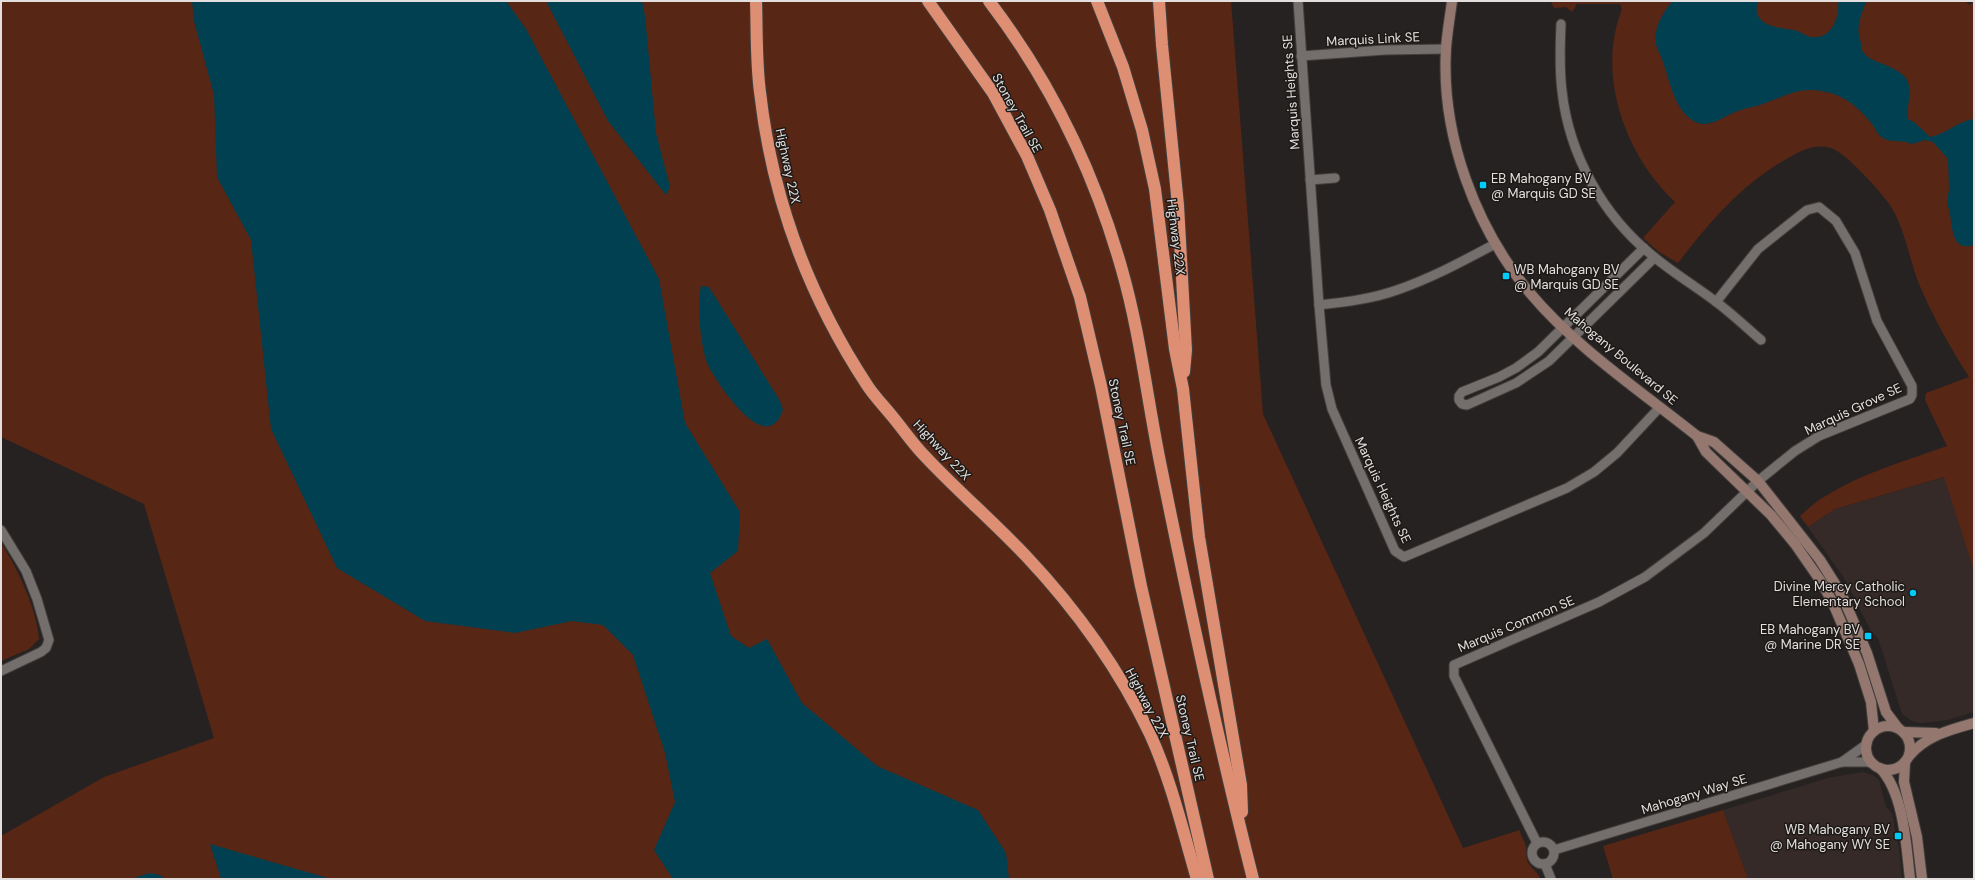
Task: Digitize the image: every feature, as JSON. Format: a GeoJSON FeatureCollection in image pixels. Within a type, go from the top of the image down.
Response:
{"type":"FeatureCollection","features":[{"type":"Feature","properties":{"kind":"highway","name":"Highway 22X"},"geometry":{"type":"LineString","coordinates":[[756,1],[760,91],[770,156],[784,213],[802,266],[831,327],[868,387],[921,452],[1026,556],[1062,597],[1089,633],[1127,689],[1150,736],[1178,813],[1196,879]]}},
{"type":"Feature","properties":{"kind":"highway","name":"Stoney Trail SE"},"geometry":{"type":"LineString","coordinates":[[928,1],[993,93],[1027,156],[1050,210],[1080,297],[1101,386],[1141,586],[1208,879]]}},
{"type":"Feature","properties":{"kind":"highway"},"geometry":{"type":"LineString","coordinates":[[989,1],[1012,31],[1057,106],[1096,191],[1122,272],[1161,469],[1243,840],[1253,879]]}},
{"type":"Feature","properties":{"kind":"highway","name":"Highway 22X"},"geometry":{"type":"LineString","coordinates":[[1097,1],[1123,67],[1142,130],[1154,181],[1175,349],[1184,390],[1199,536],[1241,785],[1243,840]]}},
{"type":"Feature","properties":{"kind":"highway"},"geometry":{"type":"LineString","coordinates":[[1159,1],[1178,204],[1186,350],[1184,390]]}},
{"type":"Feature","properties":{"kind":"street","name":"Marquis Heights SE"},"geometry":{"type":"LineString","coordinates":[[1298,1],[1326,385],[1332,409],[1395,551],[1404,557],[1567,488],[1594,472],[1617,453],[1660,407]]}},
{"type":"Feature","properties":{"kind":"street","name":"Mahogany Boulevard SE"},"geometry":{"type":"LineString","coordinates":[[1452,1],[1446,49],[1449,108],[1457,148],[1477,207],[1495,244],[1530,293],[1563,327],[1697,436],[1714,442],[1758,481],[1805,538],[1842,594],[1867,653],[1886,712],[1901,730]]}},
{"type":"Feature","properties":{"kind":"street"},"geometry":{"type":"LineString","coordinates":[[1561,24],[1560,66],[1565,115],[1575,148],[1589,180],[1625,230],[1654,258],[1716,302],[1761,340]]}},
{"type":"Feature","properties":{"kind":"street","name":"Marquis Link SE"},"geometry":{"type":"LineString","coordinates":[[1301,56],[1385,50],[1446,49]]}},
{"type":"Feature","properties":{"kind":"street"},"geometry":{"type":"LineString","coordinates":[[1310,180],[1335,178]]}},
{"type":"Feature","properties":{"kind":"street","name":"Marquis Grove SE"},"geometry":{"type":"LineString","coordinates":[[1716,302],[1758,249],[1807,210],[1819,206],[1836,221],[1855,253],[1877,321],[1912,386],[1912,394],[1910,399],[1819,436],[1795,451],[1748,490]]}},
{"type":"Feature","properties":{"kind":"street"},"geometry":{"type":"LineString","coordinates":[[1319,305],[1348,301],[1396,290],[1441,272],[1495,244]]}},
{"type":"Feature","properties":{"kind":"street"},"geometry":{"type":"LineString","coordinates":[[1644,248],[1538,352],[1524,363],[1499,377],[1462,392],[1459,396],[1459,400],[1462,404],[1467,405],[1516,383],[1549,361],[1654,258]]}},
{"type":"Feature","properties":{"kind":"street","name":"Mahogany Boulevard SE"},"geometry":{"type":"LineString","coordinates":[[1697,436],[1706,452],[1748,490],[1772,515],[1795,544],[1832,601],[1867,687],[1875,722],[1874,731]]}},
{"type":"Feature","properties":{"kind":"street","name":"Marquis Common SE"},"geometry":{"type":"LineString","coordinates":[[1536,843],[1454,676],[1454,665],[1599,602],[1645,577],[1704,533],[1748,490]]}},
{"type":"Feature","properties":{"kind":"street"},"geometry":{"type":"LineString","coordinates":[[1,530],[26,571],[50,640],[46,648],[41,652],[1,671]]}},
{"type":"Feature","properties":{"kind":"street"},"geometry":{"type":"LineString","coordinates":[[1877,766],[1891,770],[1901,766],[1918,746],[1942,732],[1974,723]]}},
{"type":"Feature","properties":{"kind":"street"},"geometry":{"type":"LineString","coordinates":[[1910,879],[1905,832],[1895,796],[1888,777],[1869,758],[1867,744],[1874,731],[1886,726],[1901,730],[1942,732]]}},
{"type":"Feature","properties":{"kind":"street"},"geometry":{"type":"LineString","coordinates":[[1901,730],[1909,743],[1904,782],[1917,837],[1922,879]]}},
{"type":"Feature","properties":{"kind":"street","name":"Mahogany Way SE"},"geometry":{"type":"LineString","coordinates":[[1842,762],[1867,744]]}},
{"type":"Feature","properties":{"kind":"street","name":"Mahogany Way SE"},"geometry":{"type":"LineString","coordinates":[[1554,850],[1842,762],[1867,762],[1877,766]]}},
{"type":"Feature","properties":{"kind":"street"},"geometry":{"type":"LineString","coordinates":[[1547,842],[1554,850],[1551,860],[1546,864],[1538,863],[1533,859],[1532,849],[1536,843],[1547,842]]}},
{"type":"Feature","properties":{"kind":"street"},"geometry":{"type":"LineString","coordinates":[[1546,864],[1551,879]]}},
{"type":"Feature","properties":{"kind":"shaded area"},"geometry":{"type":"Polygon","coordinates":[[[1,1],[1231,1],[1263,414],[1463,848],[1520,830],[1526,846],[1528,862],[1540,879],[1,879],[1,836],[104,777],[214,738],[144,504],[1,437],[1,1]]]}},
{"type":"Feature","properties":{"kind":"shaded area"},"geometry":{"type":"Polygon","coordinates":[[[1545,1],[1964,1],[1970,5],[1974,1],[1974,571],[1944,477],[1835,509],[1808,527],[1800,516],[1821,499],[1853,481],[1884,468],[1947,446],[1925,400],[1926,393],[1969,377],[1942,332],[1924,296],[1915,274],[1899,224],[1890,205],[1862,173],[1837,151],[1824,147],[1806,149],[1767,171],[1738,194],[1713,220],[1678,263],[1659,252],[1643,238],[1675,202],[1657,183],[1642,161],[1629,138],[1620,113],[1614,87],[1612,60],[1615,34],[1622,9],[1620,4],[1577,4],[1572,12],[1566,7],[1554,8],[1551,2],[1545,1]]]}},
{"type":"Feature","properties":{"kind":"shaded area","name":"Divine Mercy Catholic Elementary School"},"geometry":{"type":"Polygon","coordinates":[[[1945,477],[1974,571],[1974,712],[1948,720],[1922,723],[1914,722],[1902,714],[1878,638],[1871,631],[1844,578],[1808,527],[1835,509],[1945,477]]]}},
{"type":"Feature","properties":{"kind":"shaded area"},"geometry":{"type":"Polygon","coordinates":[[[1,543],[14,565],[25,589],[34,615],[39,639],[29,649],[1,661],[1,543]]]}},
{"type":"Feature","properties":{"kind":"shaded area"},"geometry":{"type":"Polygon","coordinates":[[[1863,772],[1873,775],[1879,780],[1886,807],[1892,813],[1899,849],[1902,879],[1748,879],[1723,810],[1828,778],[1863,772]]]}},
{"type":"Feature","properties":{"kind":"shaded area"},"geometry":{"type":"Polygon","coordinates":[[[1723,810],[1748,879],[1613,879],[1603,846],[1723,810]]]}},
{"type":"Feature","properties":{"kind":"water"},"geometry":{"type":"Polygon","coordinates":[[[192,1],[506,1],[526,29],[659,279],[685,423],[740,512],[738,551],[710,573],[731,636],[749,648],[767,639],[802,703],[877,766],[978,810],[1006,853],[1009,879],[673,879],[654,850],[675,802],[665,753],[633,655],[603,625],[572,621],[515,633],[425,621],[337,568],[271,429],[251,240],[217,177],[214,95],[194,21],[192,1]]]}},
{"type":"Feature","properties":{"kind":"water"},"geometry":{"type":"Polygon","coordinates":[[[546,1],[642,1],[645,16],[656,133],[670,187],[666,195],[608,121],[546,1]]]}},
{"type":"Feature","properties":{"kind":"water"},"geometry":{"type":"Polygon","coordinates":[[[1673,1],[1758,1],[1758,15],[1761,20],[1767,24],[1796,31],[1811,37],[1818,37],[1829,31],[1836,21],[1838,1],[1866,1],[1859,27],[1859,38],[1862,50],[1868,57],[1895,69],[1906,78],[1909,85],[1908,119],[1914,122],[1930,137],[1942,133],[1962,122],[1974,119],[1974,245],[1965,246],[1959,244],[1955,239],[1947,204],[1949,189],[1948,159],[1933,142],[1925,140],[1912,144],[1887,140],[1879,135],[1862,113],[1840,96],[1816,90],[1799,91],[1738,111],[1707,124],[1695,122],[1688,117],[1676,100],[1656,44],[1655,37],[1661,17],[1673,1]]]}},
{"type":"Feature","properties":{"kind":"water"},"geometry":{"type":"Polygon","coordinates":[[[701,286],[709,287],[780,401],[783,410],[779,419],[775,423],[767,426],[757,424],[747,417],[728,396],[709,367],[701,338],[699,304],[701,286]]]}},
{"type":"Feature","properties":{"kind":"water"},"geometry":{"type":"Polygon","coordinates":[[[210,844],[331,879],[221,879],[210,844]]]}},
{"type":"Feature","properties":{"kind":"water"},"geometry":{"type":"Polygon","coordinates":[[[149,873],[160,875],[165,879],[131,879],[149,873]]]}},
{"type":"Feature","properties":{"kind":"place","name":"EB Mahogany BV @ Marquis GD SE"},"geometry":{"type":"Point","coordinates":[1483,185]}},
{"type":"Feature","properties":{"kind":"place","name":"WB Mahogany BV @ Marquis GD SE"},"geometry":{"type":"Point","coordinates":[1506,276]}},
{"type":"Feature","properties":{"kind":"place","name":"Divine Mercy Catholic Elementary School"},"geometry":{"type":"Point","coordinates":[1913,593]}},
{"type":"Feature","properties":{"kind":"place","name":"EB Mahogany BV @ Marine DR SE"},"geometry":{"type":"Point","coordinates":[1868,636]}},
{"type":"Feature","properties":{"kind":"place","name":"WB Mahogany BV @ Mahogany WY SE"},"geometry":{"type":"Point","coordinates":[1898,836]}}]}
